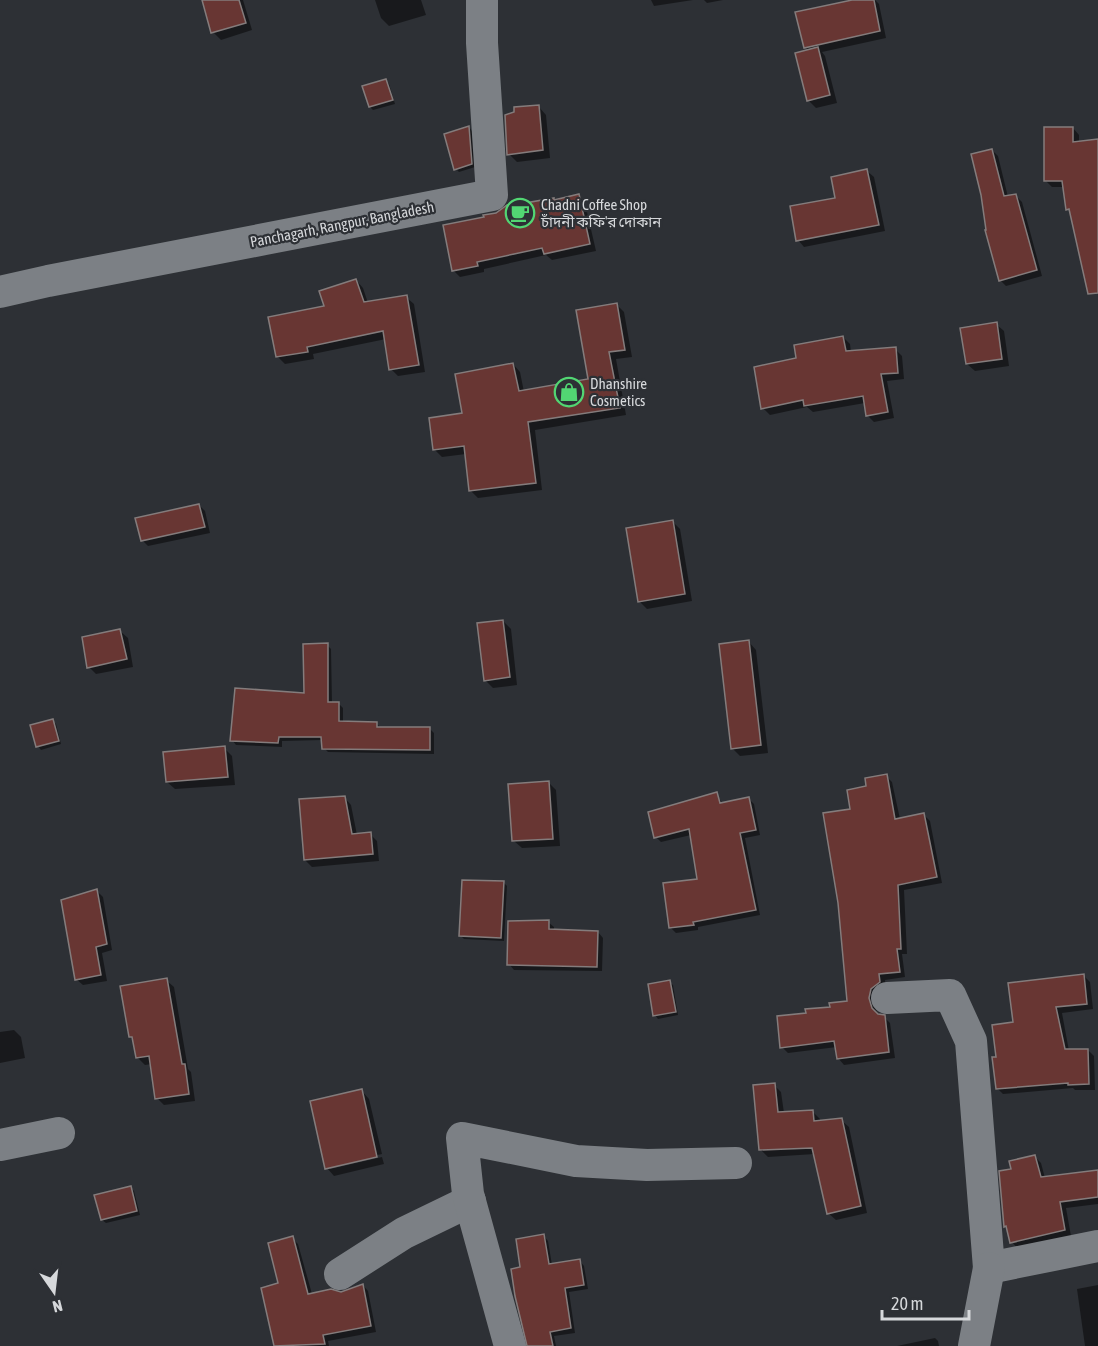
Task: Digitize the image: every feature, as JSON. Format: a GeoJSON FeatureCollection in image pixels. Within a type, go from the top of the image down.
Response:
{"type":"FeatureCollection","features":[{"type":"Feature","properties":{"kind":"street","name":"Panchagarh, Rangpur, Bangladesh"},"geometry":{"type":"LineString","coordinates":[[0,292],[492,195],[482,44],[482,0]]}},
{"type":"Feature","properties":{"kind":"street"},"geometry":{"type":"LineString","coordinates":[[887,998],[950,995],[971,1041],[989,1269],[974,1346]]}},
{"type":"Feature","properties":{"kind":"street"},"geometry":{"type":"LineString","coordinates":[[0,1144],[59,1133]]}},
{"type":"Feature","properties":{"kind":"street"},"geometry":{"type":"LineString","coordinates":[[510,1346],[470,1201],[462,1138],[576,1161],[647,1165],[736,1163]]}},
{"type":"Feature","properties":{"kind":"street"},"geometry":{"type":"LineString","coordinates":[[340,1274],[404,1233],[470,1201]]}},
{"type":"Feature","properties":{"kind":"street"},"geometry":{"type":"LineString","coordinates":[[989,1269],[1098,1245]]}},
{"type":"Feature","properties":{"kind":"building"},"geometry":{"type":"Polygon","coordinates":[[[202,0],[239,0],[246,23],[211,33],[202,0]]]}},
{"type":"Feature","properties":{"kind":"building"},"geometry":{"type":"Polygon","coordinates":[[[852,0],[874,0],[880,31],[804,48],[795,12],[852,0]]]}},
{"type":"Feature","properties":{"kind":"building"},"geometry":{"type":"Polygon","coordinates":[[[818,47],[830,95],[807,101],[795,53],[818,47]]]}},
{"type":"Feature","properties":{"kind":"building"},"geometry":{"type":"Polygon","coordinates":[[[386,79],[393,100],[369,107],[362,86],[386,79]]]}},
{"type":"Feature","properties":{"kind":"building"},"geometry":{"type":"Polygon","coordinates":[[[539,105],[543,150],[507,155],[505,115],[514,112],[514,107],[539,105]]]}},
{"type":"Feature","properties":{"kind":"building"},"geometry":{"type":"Polygon","coordinates":[[[469,126],[472,164],[454,170],[444,134],[469,126]]]}},
{"type":"Feature","properties":{"kind":"building"},"geometry":{"type":"Polygon","coordinates":[[[1044,127],[1073,127],[1073,142],[1098,139],[1098,293],[1088,294],[1069,209],[1066,210],[1062,181],[1044,181],[1044,127]]]}},
{"type":"Feature","properties":{"kind":"building"},"geometry":{"type":"Polygon","coordinates":[[[992,149],[1004,196],[1016,194],[1037,270],[999,281],[985,230],[981,195],[971,154],[992,149]]]}},
{"type":"Feature","properties":{"kind":"building"},"geometry":{"type":"Polygon","coordinates":[[[867,169],[879,225],[796,241],[790,206],[835,198],[831,177],[867,169]]]}},
{"type":"Feature","properties":{"kind":"building"},"geometry":{"type":"Polygon","coordinates":[[[579,194],[590,244],[544,254],[542,248],[477,262],[478,266],[452,271],[443,225],[484,217],[483,215],[496,213],[507,205],[519,202],[519,204],[554,198],[554,200],[579,194]]]}},
{"type":"Feature","properties":{"kind":"building"},"geometry":{"type":"Polygon","coordinates":[[[356,279],[364,302],[407,295],[419,365],[389,370],[383,331],[307,347],[308,352],[276,357],[268,317],[324,306],[319,291],[356,279]]]}},
{"type":"Feature","properties":{"kind":"building"},"geometry":{"type":"Polygon","coordinates":[[[617,303],[625,350],[609,352],[620,408],[528,422],[536,483],[469,491],[464,446],[433,450],[429,418],[462,413],[455,374],[513,363],[519,391],[588,379],[576,310],[617,303]]]}},
{"type":"Feature","properties":{"kind":"building"},"geometry":{"type":"Polygon","coordinates":[[[997,322],[1002,359],[966,364],[960,328],[997,322]]]}},
{"type":"Feature","properties":{"kind":"building"},"geometry":{"type":"Polygon","coordinates":[[[843,336],[846,351],[896,347],[898,373],[881,374],[888,412],[866,416],[863,396],[804,406],[803,400],[761,409],[754,367],[796,358],[794,345],[843,336]]]}},
{"type":"Feature","properties":{"kind":"building"},"geometry":{"type":"Polygon","coordinates":[[[199,504],[205,527],[141,541],[135,518],[199,504]]]}},
{"type":"Feature","properties":{"kind":"building"},"geometry":{"type":"Polygon","coordinates":[[[673,520],[685,594],[638,602],[626,528],[673,520]]]}},
{"type":"Feature","properties":{"kind":"building"},"geometry":{"type":"Polygon","coordinates":[[[503,620],[510,677],[484,681],[477,623],[503,620]]]}},
{"type":"Feature","properties":{"kind":"building"},"geometry":{"type":"Polygon","coordinates":[[[120,629],[127,659],[87,668],[82,637],[120,629]]]}},
{"type":"Feature","properties":{"kind":"building"},"geometry":{"type":"Polygon","coordinates":[[[749,640],[761,745],[731,749],[719,644],[749,640]]]}},
{"type":"Feature","properties":{"kind":"building"},"geometry":{"type":"Polygon","coordinates":[[[328,643],[328,702],[339,702],[339,721],[377,722],[377,727],[430,727],[430,750],[322,749],[321,737],[279,737],[278,743],[230,741],[235,688],[304,693],[303,644],[328,643]]]}},
{"type":"Feature","properties":{"kind":"building"},"geometry":{"type":"Polygon","coordinates":[[[53,719],[59,741],[36,747],[30,725],[53,719]]]}},
{"type":"Feature","properties":{"kind":"building"},"geometry":{"type":"Polygon","coordinates":[[[225,746],[228,777],[166,782],[163,752],[225,746]]]}},
{"type":"Feature","properties":{"kind":"building"},"geometry":{"type":"Polygon","coordinates":[[[887,774],[895,819],[924,813],[937,877],[898,885],[901,949],[897,949],[900,972],[879,974],[880,982],[871,989],[869,998],[872,1008],[878,1014],[885,1015],[889,1052],[837,1059],[834,1041],[780,1048],[777,1016],[806,1013],[805,1009],[830,1007],[829,1003],[847,1001],[838,903],[823,813],[850,809],[847,790],[866,786],[865,778],[887,774]]]}},
{"type":"Feature","properties":{"kind":"building"},"geometry":{"type":"Polygon","coordinates":[[[549,781],[553,839],[512,841],[508,784],[549,781]]]}},
{"type":"Feature","properties":{"kind":"building"},"geometry":{"type":"Polygon","coordinates":[[[717,792],[720,803],[749,797],[756,830],[740,833],[756,910],[693,922],[694,925],[669,928],[663,883],[697,879],[689,829],[654,838],[648,812],[717,792]]]}},
{"type":"Feature","properties":{"kind":"building"},"geometry":{"type":"Polygon","coordinates":[[[345,796],[352,834],[371,832],[373,854],[304,860],[299,799],[345,796]]]}},
{"type":"Feature","properties":{"kind":"building"},"geometry":{"type":"Polygon","coordinates":[[[462,880],[504,881],[501,938],[459,936],[462,880]]]}},
{"type":"Feature","properties":{"kind":"building"},"geometry":{"type":"Polygon","coordinates":[[[97,889],[107,944],[96,947],[101,975],[75,980],[61,900],[97,889]]]}},
{"type":"Feature","properties":{"kind":"building"},"geometry":{"type":"Polygon","coordinates":[[[549,920],[549,929],[598,931],[597,967],[507,965],[508,921],[549,920]]]}},
{"type":"Feature","properties":{"kind":"building"},"geometry":{"type":"Polygon","coordinates":[[[1084,974],[1087,1004],[1056,1007],[1065,1049],[1088,1049],[1089,1084],[1068,1085],[1068,1083],[996,1089],[992,1057],[996,1057],[992,1025],[1013,1022],[1008,983],[1084,974]]]}},
{"type":"Feature","properties":{"kind":"building"},"geometry":{"type":"Polygon","coordinates":[[[167,978],[189,1094],[155,1099],[149,1056],[136,1058],[132,1037],[129,1037],[120,986],[167,978]]]}},
{"type":"Feature","properties":{"kind":"building"},"geometry":{"type":"Polygon","coordinates":[[[670,980],[676,1012],[653,1016],[648,984],[670,980]]]}},
{"type":"Feature","properties":{"kind":"building"},"geometry":{"type":"Polygon","coordinates":[[[775,1083],[778,1112],[813,1110],[814,1121],[842,1118],[861,1206],[827,1214],[812,1148],[759,1150],[753,1085],[775,1083]]]}},
{"type":"Feature","properties":{"kind":"building"},"geometry":{"type":"Polygon","coordinates":[[[362,1089],[377,1157],[325,1169],[310,1101],[362,1089]]]}},
{"type":"Feature","properties":{"kind":"building"},"geometry":{"type":"Polygon","coordinates":[[[1035,1155],[1041,1177],[1098,1170],[1098,1197],[1060,1202],[1065,1230],[1010,1243],[1006,1226],[1004,1227],[999,1171],[1011,1169],[1009,1161],[1035,1155]]]}},
{"type":"Feature","properties":{"kind":"building"},"geometry":{"type":"Polygon","coordinates":[[[131,1186],[137,1211],[101,1220],[94,1195],[131,1186]]]}},
{"type":"Feature","properties":{"kind":"building"},"geometry":{"type":"Polygon","coordinates":[[[544,1234],[549,1264],[580,1259],[584,1285],[565,1288],[571,1328],[550,1332],[553,1346],[527,1346],[511,1269],[520,1267],[516,1239],[544,1234]]]}},
{"type":"Feature","properties":{"kind":"building"},"geometry":{"type":"Polygon","coordinates":[[[293,1236],[308,1294],[331,1289],[341,1292],[363,1284],[371,1326],[323,1335],[325,1344],[274,1346],[261,1288],[278,1283],[268,1243],[293,1236]]]}},
{"type":"Feature","properties":{"kind":"place","name":"Chadni Coffee Shop চাঁদনী কফি'র দোকান"},"geometry":{"type":"Point","coordinates":[520,213]}},
{"type":"Feature","properties":{"kind":"place","name":"Dhanshire Cosmetics"},"geometry":{"type":"Point","coordinates":[569,392]}}]}
